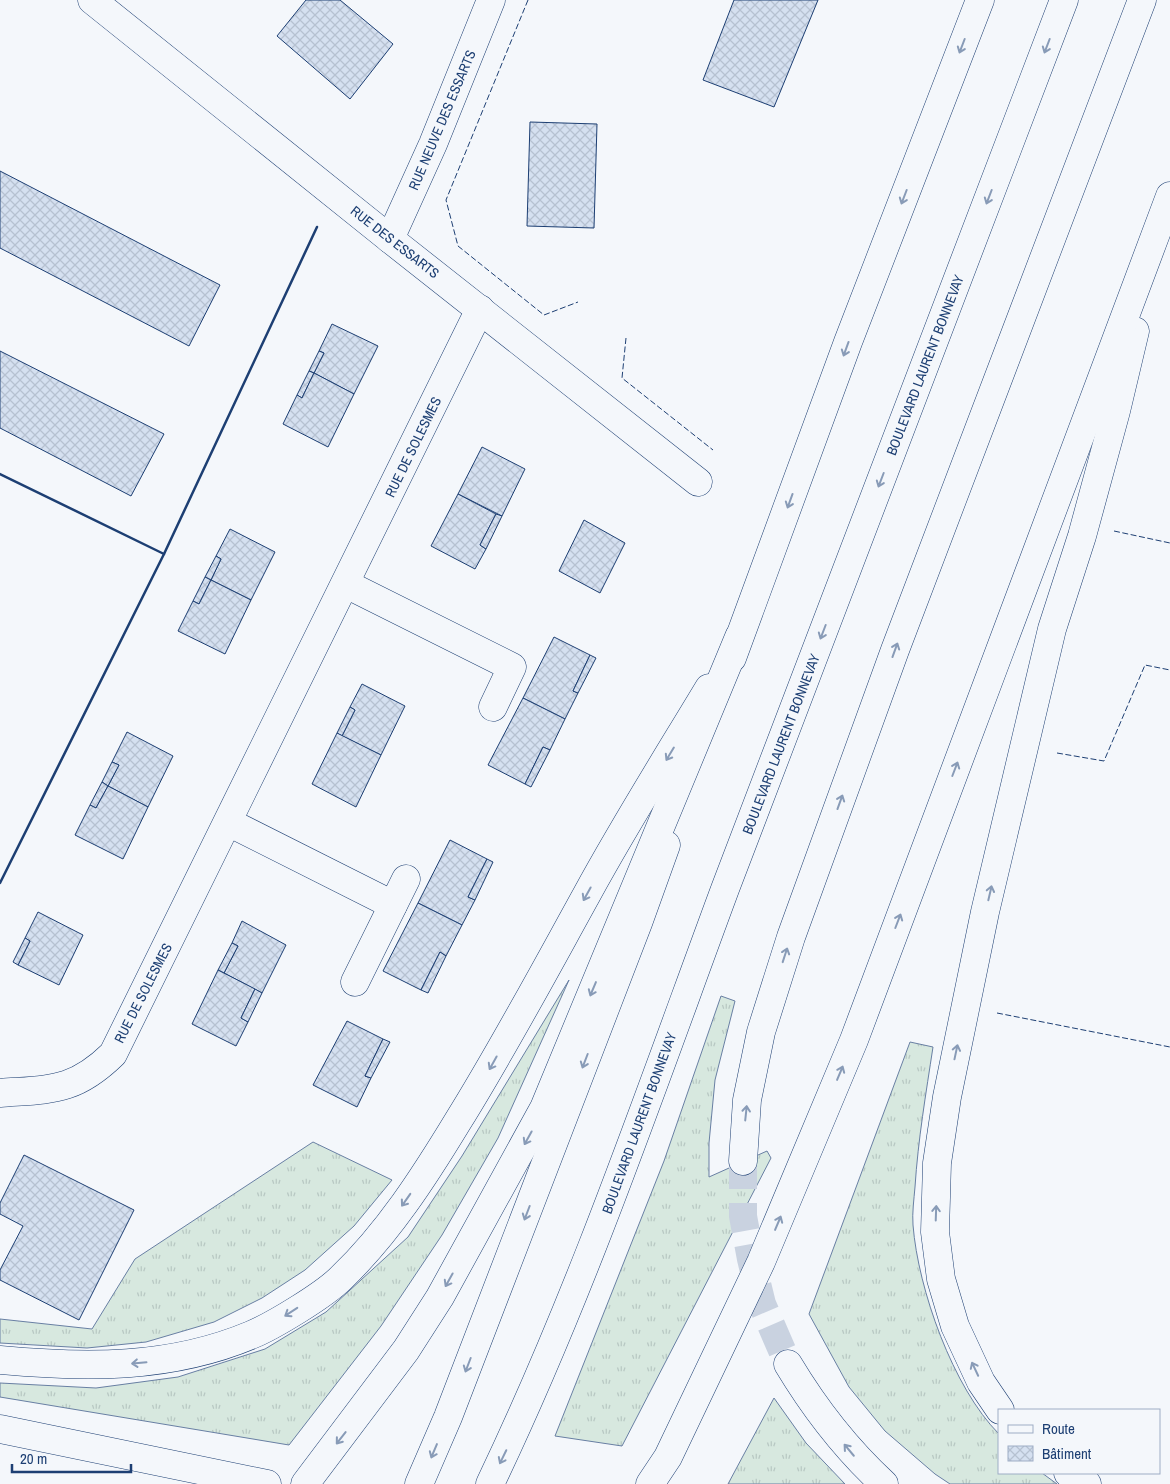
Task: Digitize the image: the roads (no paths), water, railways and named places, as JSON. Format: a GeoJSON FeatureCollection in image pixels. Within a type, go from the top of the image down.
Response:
{"type":"FeatureCollection","features":[{"type":"Feature","properties":{"kind":"main road","name":"RUE DES ESSARTS"},"geometry":{"type":"LineString","coordinates":[[92,0],[390,239],[698,482]]}},
{"type":"Feature","properties":{"kind":"main road","name":"RUE NEUVE DES ESSARTS"},"geometry":{"type":"LineString","coordinates":[[390,239],[433,144],[491,0]]}},
{"type":"Feature","properties":{"kind":"main road"},"geometry":{"type":"LineString","coordinates":[[419,1484],[448,1417],[638,923],[739,637],[848,342],[980,0]]}},
{"type":"Feature","properties":{"kind":"main road","name":"BOULEVARD LAURENT BONNEVAY"},"geometry":{"type":"LineString","coordinates":[[490,1484],[516,1430],[596,1240],[726,889],[1064,0]]}},
{"type":"Feature","properties":{"kind":"main road"},"geometry":{"type":"LineString","coordinates":[[743,1161],[747,1100],[760,1032],[791,937],[895,650],[1142,0]]}},
{"type":"Feature","properties":{"kind":"main road"},"geometry":{"type":"LineString","coordinates":[[650,1484],[674,1468],[854,1040],[1170,196]]}},
{"type":"Feature","properties":{"kind":"main road"},"geometry":{"type":"LineString","coordinates":[[999,1409],[981,1382],[955,1326],[941,1280],[935,1232],[937,1162],[947,1097],[985,912],[1045,658],[1116,411],[1158,227]]}},
{"type":"Feature","properties":{"kind":"main road","name":"RUE DE SOLESMES"},"geometry":{"type":"LineString","coordinates":[[0,1093],[44,1090],[79,1081],[98,1069],[113,1054],[480,310]]}},
{"type":"Feature","properties":{"kind":"main road"},"geometry":{"type":"LineString","coordinates":[[346,584],[512,667],[493,707]]}},
{"type":"Feature","properties":{"kind":"main road"},"geometry":{"type":"LineString","coordinates":[[0,1360],[54,1366],[96,1366],[171,1360],[206,1352],[254,1335],[339,1280],[388,1226],[443,1146],[485,1077],[606,858],[739,637]]}},
{"type":"Feature","properties":{"kind":"main road"},"geometry":{"type":"LineString","coordinates":[[306,1484],[406,1350],[440,1296],[544,1108],[739,637]]}},
{"type":"Feature","properties":{"kind":"main road"},"geometry":{"type":"LineString","coordinates":[[228,822],[393,905]]}},
{"type":"Feature","properties":{"kind":"main road"},"geometry":{"type":"LineString","coordinates":[[355,982],[406,880]]}},
{"type":"Feature","properties":{"kind":"main road"},"geometry":{"type":"LineString","coordinates":[[788,1364],[828,1425],[856,1458],[884,1484]]}},
{"type":"Feature","properties":{"kind":"main road"},"geometry":{"type":"LineString","coordinates":[[0,1429],[267,1484]]}},
{"type":"Feature","properties":{"kind":"main road"},"geometry":{"type":"LineString","coordinates":[[1070,1474],[1087,1484]]}},
{"type":"Feature","properties":{"kind":"tunnel"},"geometry":{"type":"LineString","coordinates":[[743,1161],[743,1216],[751,1259],[762,1304],[788,1364]]}}]}
